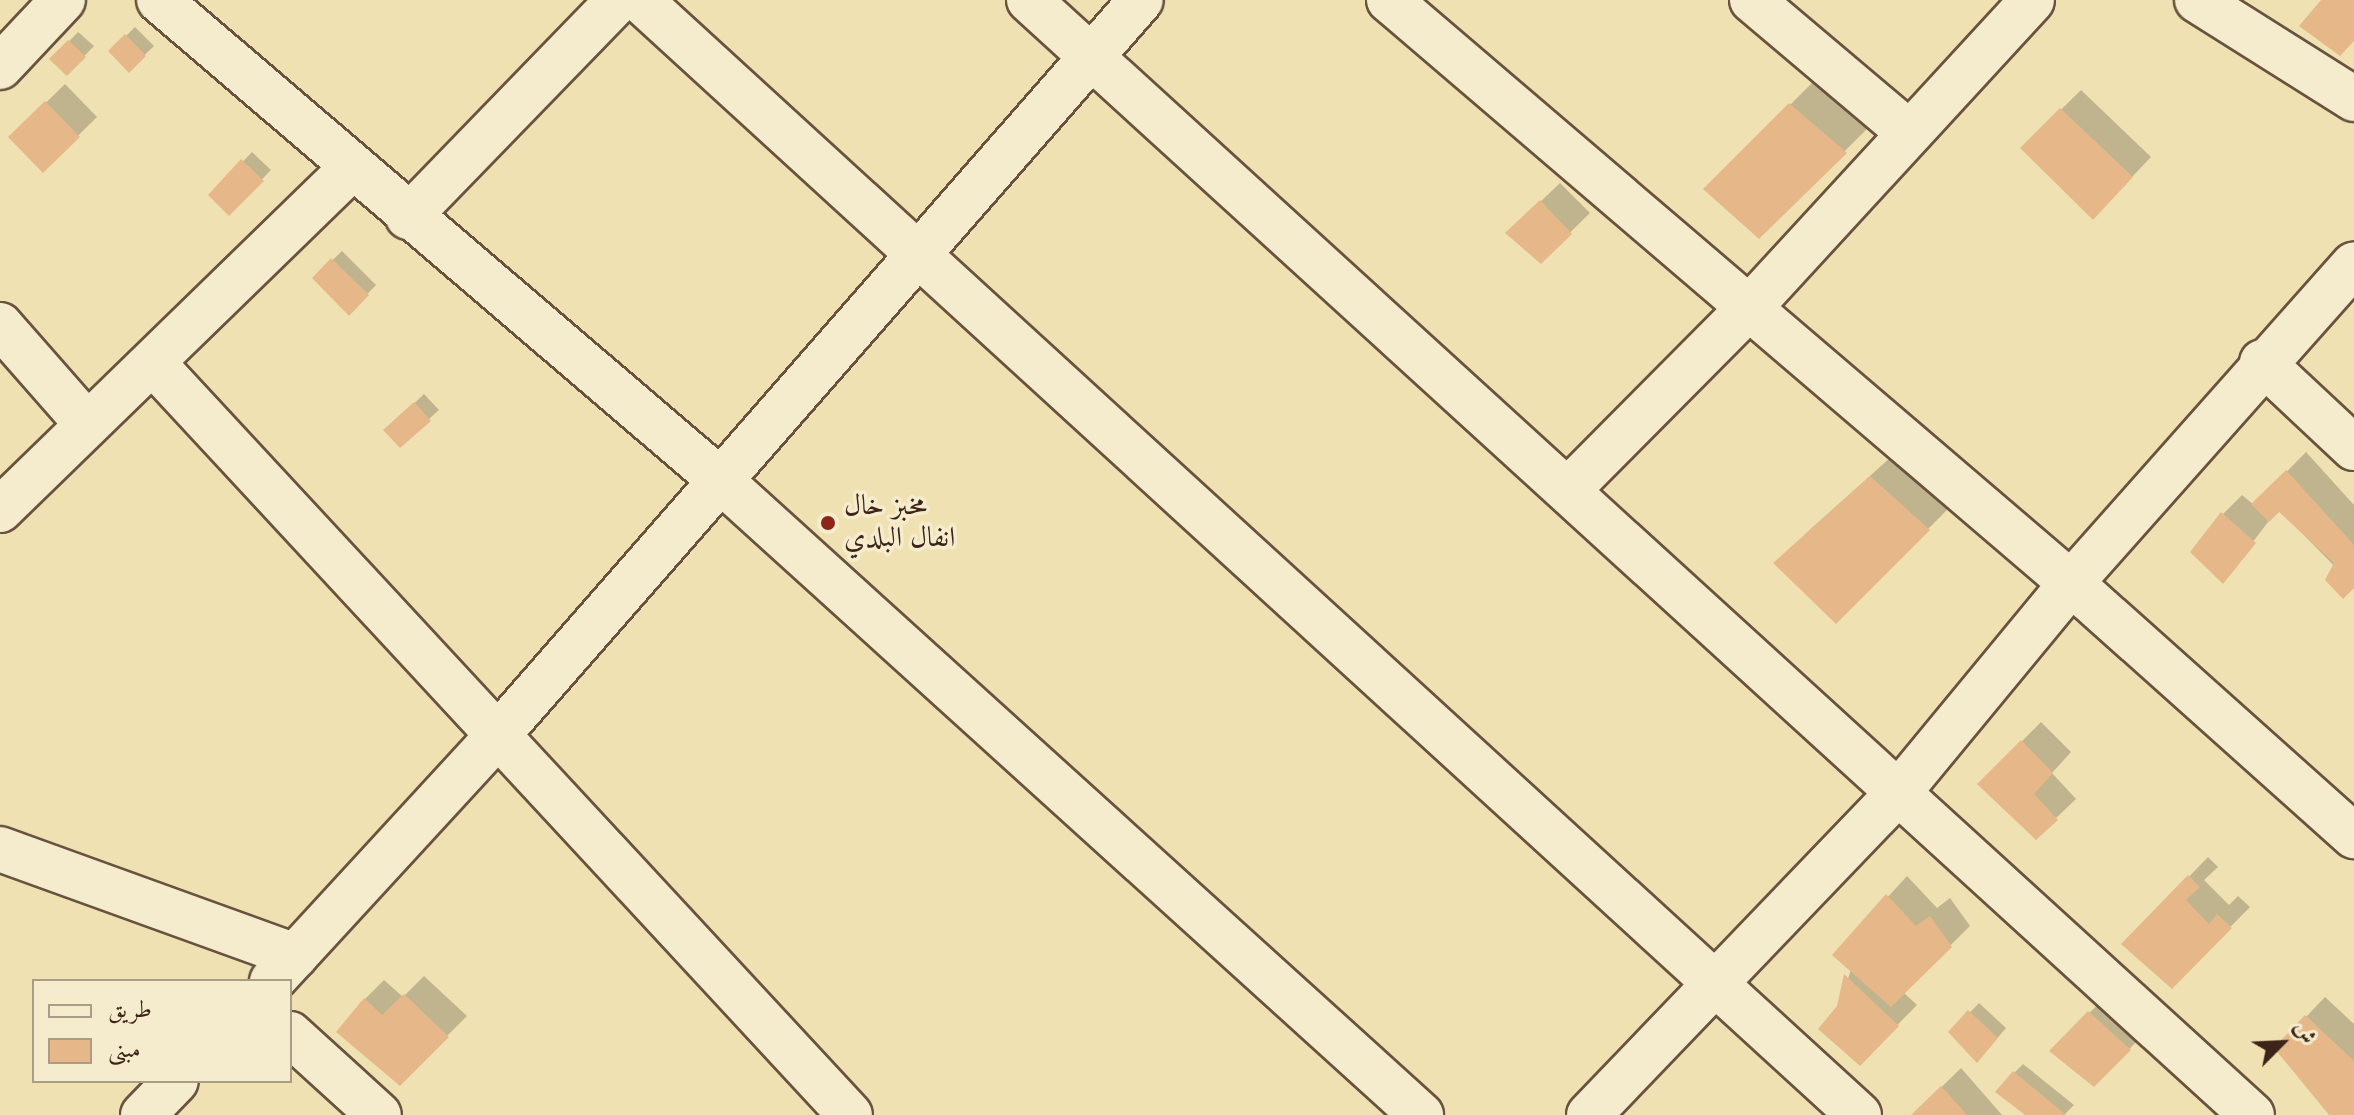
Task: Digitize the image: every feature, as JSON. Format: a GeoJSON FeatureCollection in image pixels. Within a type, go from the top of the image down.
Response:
{"type":"FeatureCollection","features":[{"type":"Feature","properties":{"kind":"street"},"geometry":{"type":"LineString","coordinates":[[0,67],[63,0]]}},
{"type":"Feature","properties":{"kind":"street"},"geometry":{"type":"LineString","coordinates":[[159,0],[350,170],[720,480],[1421,1115]]}},
{"type":"Feature","properties":{"kind":"street"},"geometry":{"type":"LineString","coordinates":[[408,217],[618,0]]}},
{"type":"Feature","properties":{"kind":"street"},"geometry":{"type":"LineString","coordinates":[[640,0],[919,248],[1716,989],[1859,1115]]}},
{"type":"Feature","properties":{"kind":"street"},"geometry":{"type":"LineString","coordinates":[[1029,0],[2252,1115]]}},
{"type":"Feature","properties":{"kind":"street"},"geometry":{"type":"LineString","coordinates":[[0,849],[283,968],[496,737],[919,248],[1141,0]]}},
{"type":"Feature","properties":{"kind":"street"},"geometry":{"type":"LineString","coordinates":[[1389,0],[1751,306],[2071,583],[2354,836]]}},
{"type":"Feature","properties":{"kind":"street"},"geometry":{"type":"LineString","coordinates":[[1752,0],[1907,131]]}},
{"type":"Feature","properties":{"kind":"street"},"geometry":{"type":"LineString","coordinates":[[1568,490],[1751,306],[1907,131],[2032,0]]}},
{"type":"Feature","properties":{"kind":"street"},"geometry":{"type":"LineString","coordinates":[[2197,0],[2354,99]]}},
{"type":"Feature","properties":{"kind":"street"},"geometry":{"type":"LineString","coordinates":[[0,510],[350,170]]}},
{"type":"Feature","properties":{"kind":"street"},"geometry":{"type":"LineString","coordinates":[[1589,1115],[1716,989],[1899,792],[2071,583],[2262,362],[2354,264]]}},
{"type":"Feature","properties":{"kind":"street"},"geometry":{"type":"LineString","coordinates":[[0,325],[87,424]]}},
{"type":"Feature","properties":{"kind":"street"},"geometry":{"type":"LineString","coordinates":[[2262,362],[2354,448]]}},
{"type":"Feature","properties":{"kind":"street"},"geometry":{"type":"LineString","coordinates":[[153,363],[496,737],[850,1115]]}},
{"type":"Feature","properties":{"kind":"street"},"geometry":{"type":"LineString","coordinates":[[292,1036],[379,1115]]}},
{"type":"Feature","properties":{"kind":"street"},"geometry":{"type":"LineString","coordinates":[[143,1115],[174,1083]]}},
{"type":"Feature","properties":{"kind":"building"},"geometry":{"type":"Polygon","coordinates":[[[2321,0],[2354,0],[2354,41],[2340,56],[2299,26],[2321,0]]]}},
{"type":"Feature","properties":{"kind":"building"},"geometry":{"type":"Polygon","coordinates":[[[125,34],[146,56],[129,73],[108,51],[125,34]]]}},
{"type":"Feature","properties":{"kind":"building"},"geometry":{"type":"Polygon","coordinates":[[[68,40],[86,57],[67,76],[49,59],[68,40]]]}},
{"type":"Feature","properties":{"kind":"building"},"geometry":{"type":"Polygon","coordinates":[[[45,101],[80,137],[43,173],[8,137],[45,101]]]}},
{"type":"Feature","properties":{"kind":"building"},"geometry":{"type":"Polygon","coordinates":[[[1789,103],[1847,153],[1759,239],[1703,189],[1789,103]]]}},
{"type":"Feature","properties":{"kind":"building"},"geometry":{"type":"Polygon","coordinates":[[[2060,108],[2133,177],[2093,220],[2020,148],[2060,108]]]}},
{"type":"Feature","properties":{"kind":"building"},"geometry":{"type":"Polygon","coordinates":[[[241,159],[264,181],[229,216],[208,195],[241,159]]]}},
{"type":"Feature","properties":{"kind":"building"},"geometry":{"type":"Polygon","coordinates":[[[1540,200],[1572,234],[1541,264],[1505,233],[1540,200]]]}},
{"type":"Feature","properties":{"kind":"building"},"geometry":{"type":"Polygon","coordinates":[[[331,258],[369,295],[349,316],[312,278],[331,258]]]}},
{"type":"Feature","properties":{"kind":"building"},"geometry":{"type":"Polygon","coordinates":[[[414,402],[431,421],[400,448],[383,430],[414,402]]]}},
{"type":"Feature","properties":{"kind":"building"},"geometry":{"type":"Polygon","coordinates":[[[2286,470],[2354,545],[2354,588],[2343,599],[2325,580],[2334,563],[2279,512],[2269,522],[2251,504],[2286,470]]]}},
{"type":"Feature","properties":{"kind":"building"},"geometry":{"type":"Polygon","coordinates":[[[1870,476],[1930,530],[1836,624],[1773,563],[1870,476]]]}},
{"type":"Feature","properties":{"kind":"building"},"geometry":{"type":"Polygon","coordinates":[[[2221,512],[2256,543],[2223,584],[2190,552],[2221,512]]]}},
{"type":"Feature","properties":{"kind":"building"},"geometry":{"type":"Polygon","coordinates":[[[2021,740],[2053,773],[2034,794],[2058,820],[2036,840],[1977,784],[2021,740]]]}},
{"type":"Feature","properties":{"kind":"building"},"geometry":{"type":"Polygon","coordinates":[[[2188,875],[2200,887],[2186,900],[2209,924],[2217,914],[2232,928],[2172,989],[2121,944],[2188,875]]]}},
{"type":"Feature","properties":{"kind":"building"},"geometry":{"type":"Polygon","coordinates":[[[1886,894],[1916,926],[1930,916],[1952,947],[1891,1007],[1832,955],[1886,894]]]}},
{"type":"Feature","properties":{"kind":"building"},"geometry":{"type":"Polygon","coordinates":[[[1844,974],[1899,1026],[1860,1066],[1818,1029],[1837,1006],[1844,974]]]}},
{"type":"Feature","properties":{"kind":"building"},"geometry":{"type":"Polygon","coordinates":[[[404,994],[449,1037],[400,1086],[336,1032],[364,998],[382,1015],[404,994]]]}},
{"type":"Feature","properties":{"kind":"building"},"geometry":{"type":"Polygon","coordinates":[[[1968,1010],[1998,1038],[1977,1063],[1948,1032],[1968,1010]]]}},
{"type":"Feature","properties":{"kind":"building"},"geometry":{"type":"Polygon","coordinates":[[[2088,1011],[2131,1050],[2094,1087],[2049,1051],[2088,1011]]]}},
{"type":"Feature","properties":{"kind":"building"},"geometry":{"type":"Polygon","coordinates":[[[2305,1015],[2354,1061],[2354,1115],[2329,1115],[2274,1048],[2305,1015]]]}},
{"type":"Feature","properties":{"kind":"building"},"geometry":{"type":"Polygon","coordinates":[[[2013,1071],[2066,1115],[2025,1115],[1995,1092],[2013,1071]]]}},
{"type":"Feature","properties":{"kind":"building"},"geometry":{"type":"Polygon","coordinates":[[[1941,1086],[1967,1115],[1911,1115],[1941,1086]]]}},
{"type":"Feature","properties":{"kind":"place","name":"مخبز خال انفال البلدي"},"geometry":{"type":"Point","coordinates":[828,523]}}]}
